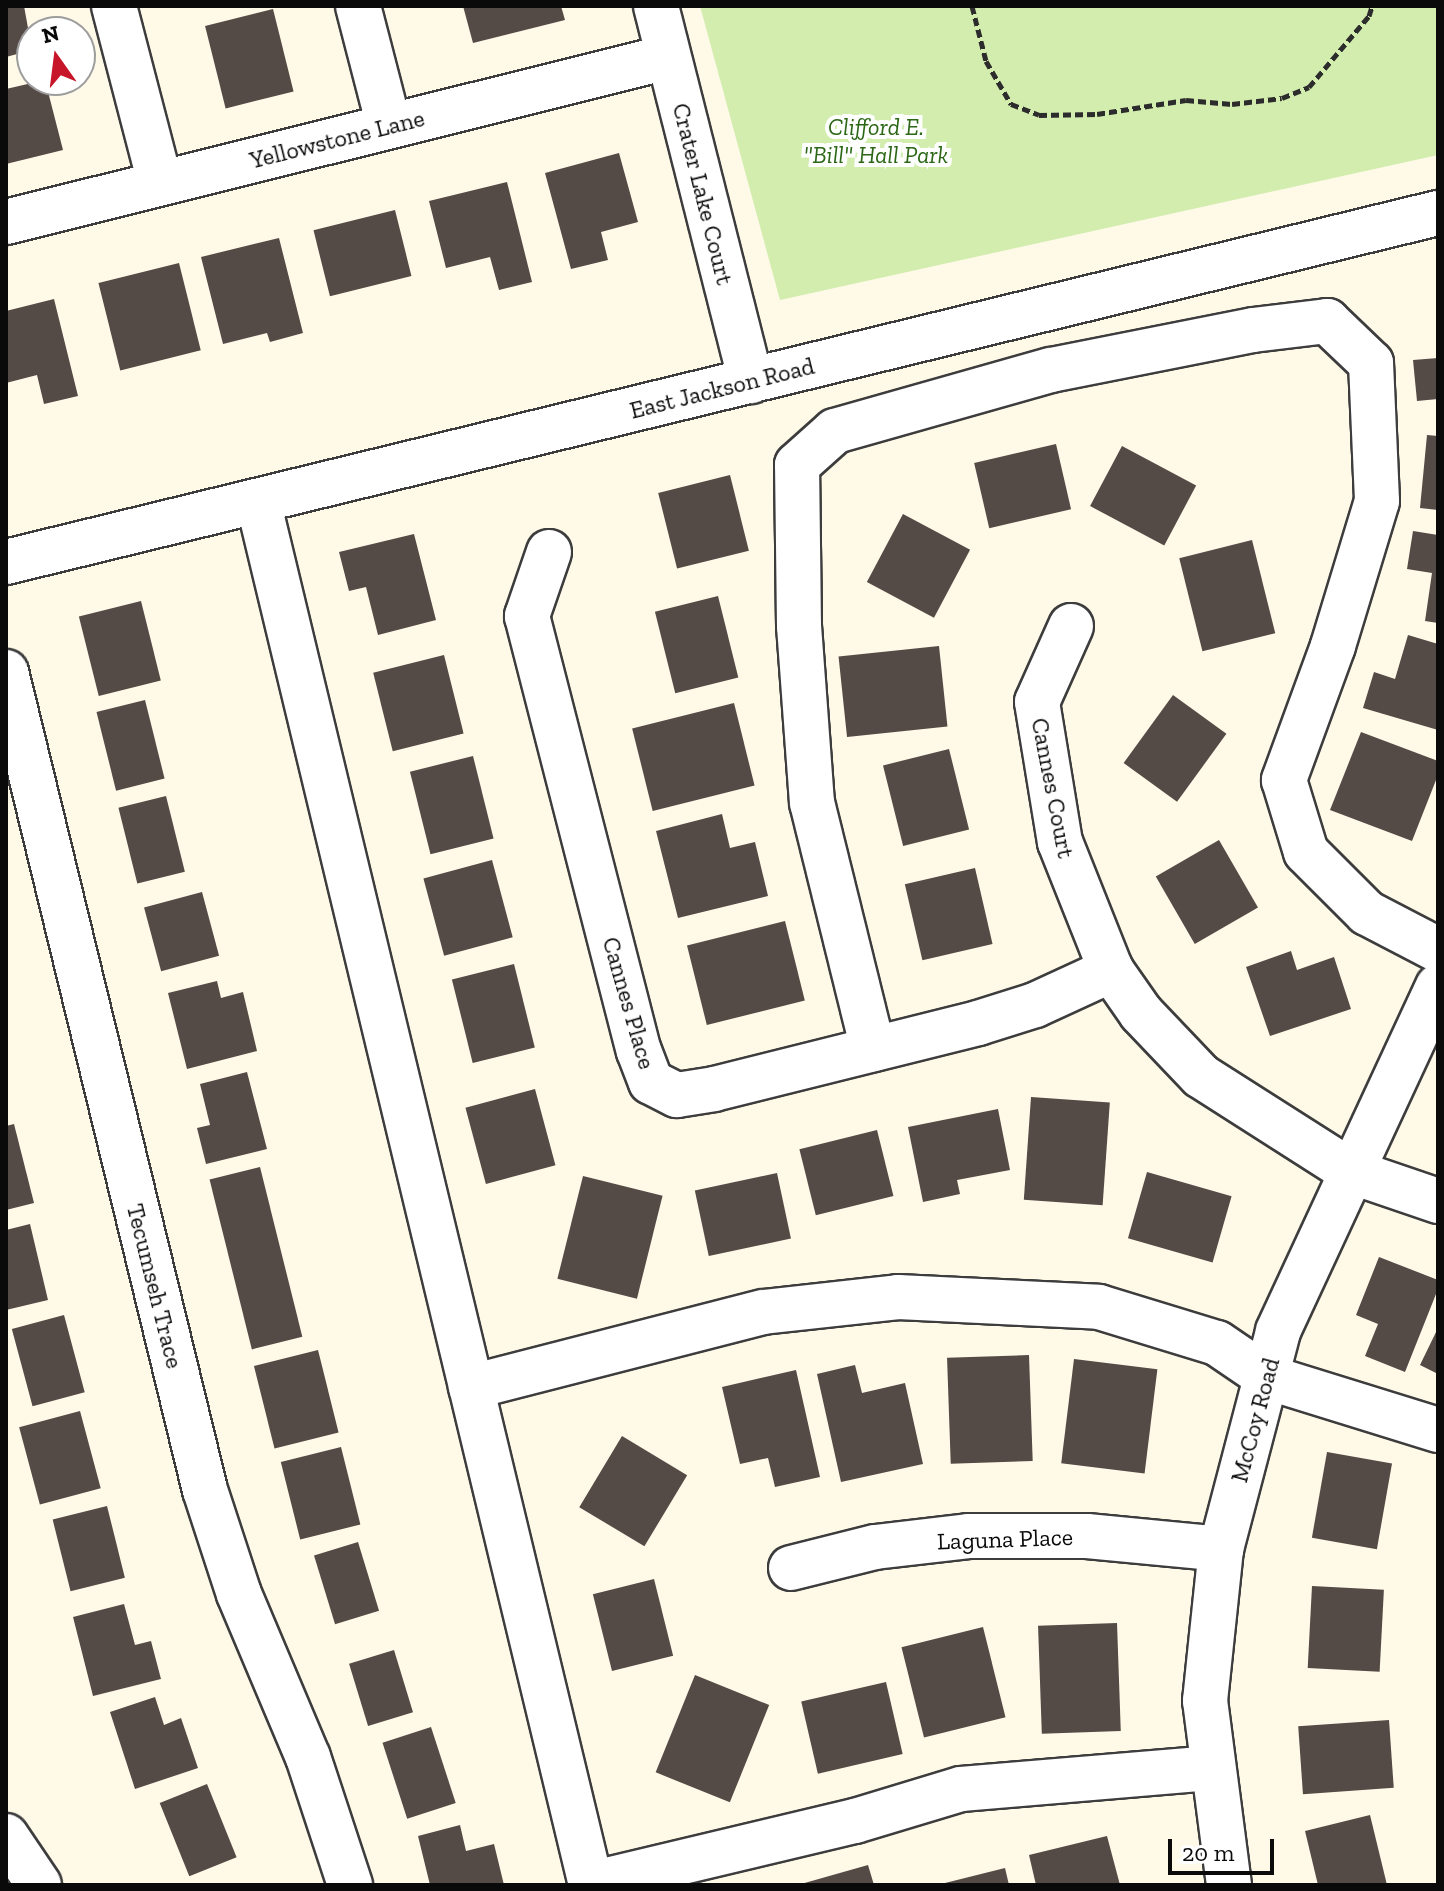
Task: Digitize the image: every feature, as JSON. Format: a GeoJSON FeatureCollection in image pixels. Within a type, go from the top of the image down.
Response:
{"type":"FeatureCollection","features":[{"type":"Feature","properties":{"kind":"street"},"geometry":{"type":"LineString","coordinates":[[114,6],[160,183]]}},
{"type":"Feature","properties":{"kind":"street"},"geometry":{"type":"LineString","coordinates":[[358,6],[389,126]]}},
{"type":"Feature","properties":{"kind":"street","name":"Crater Lake Court"},"geometry":{"type":"LineString","coordinates":[[656,6],[751,381]]}},
{"type":"Feature","properties":{"kind":"street","name":"Yellowstone Lane"},"geometry":{"type":"LineString","coordinates":[[6,222],[668,57]]}},
{"type":"Feature","properties":{"kind":"street","name":"East Jackson Road"},"geometry":{"type":"LineString","coordinates":[[6,562],[1438,213]]}},
{"type":"Feature","properties":{"kind":"street"},"geometry":{"type":"LineString","coordinates":[[873,1049],[812,803],[799,626],[797,465],[835,431],[1051,370],[1253,330],[1327,321],[1371,363],[1377,501],[1333,646],[1284,780],[1306,852],[1367,913],[1438,950]]}},
{"type":"Feature","properties":{"kind":"street"},"geometry":{"type":"LineString","coordinates":[[258,501],[590,1884],[855,1821],[961,1789],[1213,1768]]}},
{"type":"Feature","properties":{"kind":"street","name":"Cannes Place"},"geometry":{"type":"LineString","coordinates":[[549,552],[527,616],[639,1051],[651,1082],[677,1095],[873,1049],[1035,1005],[1111,970]]}},
{"type":"Feature","properties":{"kind":"street","name":"Cannes Court"},"geometry":{"type":"LineString","coordinates":[[1071,626],[1037,702],[1060,842],[1111,970],[1141,1013],[1201,1076],[1350,1171],[1438,1201]]}},
{"type":"Feature","properties":{"kind":"street","name":"Tecumseh Trace"},"geometry":{"type":"LineString","coordinates":[[6,672],[205,1490],[239,1594],[308,1757],[350,1885]]}},
{"type":"Feature","properties":{"kind":"street","name":"McCoy Road"},"geometry":{"type":"LineString","coordinates":[[1229,1885],[1205,1701],[1221,1549],[1278,1331],[1438,986]]}},
{"type":"Feature","properties":{"kind":"street"},"geometry":{"type":"LineString","coordinates":[[471,1387],[763,1312],[898,1297],[1099,1307],[1217,1343],[1267,1377],[1438,1430]]}},
{"type":"Feature","properties":{"kind":"street","name":"Laguna Place"},"geometry":{"type":"LineString","coordinates":[[791,1568],[875,1547],[968,1536],[1087,1536],[1221,1549]]}},
{"type":"Feature","properties":{"kind":"street"},"geometry":{"type":"LineString","coordinates":[[6,1836],[39,1885]]}},
{"type":"Feature","properties":{"kind":"path"},"geometry":{"type":"LineString","coordinates":[[972,6],[986,61],[1011,104],[1039,115],[1097,114],[1186,100],[1232,104],[1282,98],[1309,87],[1369,16],[1372,6]]}},
{"type":"Feature","properties":{"kind":"green space","name":"Clifford E. \"Bill\" Hall Park"},"geometry":{"type":"Polygon","coordinates":[[[700,6],[1438,6],[1438,155],[780,300],[700,6]]]}},
{"type":"Feature","properties":{"kind":"building"},"geometry":{"type":"Polygon","coordinates":[[[6,6],[24,6],[26,16],[16,16],[16,54],[6,57],[6,6]]]}},
{"type":"Feature","properties":{"kind":"building"},"geometry":{"type":"Polygon","coordinates":[[[463,6],[561,6],[565,20],[473,43],[463,6]]]}},
{"type":"Feature","properties":{"kind":"building"},"geometry":{"type":"Polygon","coordinates":[[[273,9],[294,91],[226,108],[205,26],[273,9]]]}},
{"type":"Feature","properties":{"kind":"building"},"geometry":{"type":"Polygon","coordinates":[[[16,87],[16,96],[49,96],[63,150],[6,164],[6,89],[16,87]]]}},
{"type":"Feature","properties":{"kind":"building"},"geometry":{"type":"Polygon","coordinates":[[[619,153],[638,222],[601,232],[608,260],[571,269],[545,173],[619,153]]]}},
{"type":"Feature","properties":{"kind":"building"},"geometry":{"type":"Polygon","coordinates":[[[507,182],[532,282],[499,290],[490,257],[446,268],[429,201],[507,182]]]}},
{"type":"Feature","properties":{"kind":"building"},"geometry":{"type":"Polygon","coordinates":[[[395,210],[411,276],[330,296],[313,230],[395,210]]]}},
{"type":"Feature","properties":{"kind":"building"},"geometry":{"type":"Polygon","coordinates":[[[279,238],[303,333],[270,342],[267,333],[223,344],[201,257],[279,238]]]}},
{"type":"Feature","properties":{"kind":"building"},"geometry":{"type":"Polygon","coordinates":[[[179,263],[201,350],[120,370],[98,283],[179,263]]]}},
{"type":"Feature","properties":{"kind":"building"},"geometry":{"type":"Polygon","coordinates":[[[54,299],[78,396],[44,404],[37,375],[6,383],[6,311],[54,299]]]}},
{"type":"Feature","properties":{"kind":"building"},"geometry":{"type":"Polygon","coordinates":[[[1438,358],[1438,399],[1417,401],[1413,360],[1438,358]]]}},
{"type":"Feature","properties":{"kind":"building"},"geometry":{"type":"Polygon","coordinates":[[[1427,435],[1438,436],[1438,510],[1420,508],[1427,435]]]}},
{"type":"Feature","properties":{"kind":"building"},"geometry":{"type":"Polygon","coordinates":[[[1056,444],[1071,509],[989,528],[974,463],[1056,444]]]}},
{"type":"Feature","properties":{"kind":"building"},"geometry":{"type":"Polygon","coordinates":[[[1122,446],[1196,485],[1164,545],[1090,506],[1122,446]]]}},
{"type":"Feature","properties":{"kind":"building"},"geometry":{"type":"Polygon","coordinates":[[[730,475],[749,551],[677,569],[658,493],[730,475]]]}},
{"type":"Feature","properties":{"kind":"building"},"geometry":{"type":"Polygon","coordinates":[[[903,514],[970,550],[934,618],[867,582],[903,514]]]}},
{"type":"Feature","properties":{"kind":"building"},"geometry":{"type":"Polygon","coordinates":[[[1413,531],[1438,535],[1438,623],[1425,621],[1432,573],[1407,569],[1413,531]]]}},
{"type":"Feature","properties":{"kind":"building"},"geometry":{"type":"Polygon","coordinates":[[[414,534],[436,620],[378,635],[366,587],[349,591],[339,552],[414,534]]]}},
{"type":"Feature","properties":{"kind":"building"},"geometry":{"type":"Polygon","coordinates":[[[1252,540],[1275,633],[1202,651],[1179,558],[1252,540]]]}},
{"type":"Feature","properties":{"kind":"building"},"geometry":{"type":"Polygon","coordinates":[[[718,596],[738,678],[675,693],[655,612],[718,596]]]}},
{"type":"Feature","properties":{"kind":"building"},"geometry":{"type":"Polygon","coordinates":[[[141,601],[161,681],[99,696],[79,616],[141,601]]]}},
{"type":"Feature","properties":{"kind":"building"},"geometry":{"type":"Polygon","coordinates":[[[1408,635],[1438,644],[1438,730],[1363,708],[1374,672],[1395,679],[1408,635]]]}},
{"type":"Feature","properties":{"kind":"building"},"geometry":{"type":"Polygon","coordinates":[[[939,646],[947,727],[847,737],[839,657],[939,646]]]}},
{"type":"Feature","properties":{"kind":"building"},"geometry":{"type":"Polygon","coordinates":[[[444,655],[464,734],[393,751],[373,673],[444,655]]]}},
{"type":"Feature","properties":{"kind":"building"},"geometry":{"type":"Polygon","coordinates":[[[1173,695],[1226,734],[1177,802],[1124,763],[1173,695]]]}},
{"type":"Feature","properties":{"kind":"building"},"geometry":{"type":"Polygon","coordinates":[[[145,700],[165,779],[116,791],[96,712],[145,700]]]}},
{"type":"Feature","properties":{"kind":"building"},"geometry":{"type":"Polygon","coordinates":[[[734,703],[755,785],[653,811],[632,728],[734,703]]]}},
{"type":"Feature","properties":{"kind":"building"},"geometry":{"type":"Polygon","coordinates":[[[1361,732],[1438,761],[1438,775],[1412,841],[1330,810],[1361,732]]]}},
{"type":"Feature","properties":{"kind":"building"},"geometry":{"type":"Polygon","coordinates":[[[949,749],[969,830],[903,846],[883,765],[949,749]]]}},
{"type":"Feature","properties":{"kind":"building"},"geometry":{"type":"Polygon","coordinates":[[[473,756],[494,838],[430,854],[410,772],[473,756]]]}},
{"type":"Feature","properties":{"kind":"building"},"geometry":{"type":"Polygon","coordinates":[[[166,796],[185,872],[137,884],[118,808],[166,796]]]}},
{"type":"Feature","properties":{"kind":"building"},"geometry":{"type":"Polygon","coordinates":[[[722,814],[730,848],[755,842],[768,896],[678,918],[656,831],[722,814]]]}},
{"type":"Feature","properties":{"kind":"building"},"geometry":{"type":"Polygon","coordinates":[[[1219,840],[1258,908],[1195,944],[1156,876],[1219,840]]]}},
{"type":"Feature","properties":{"kind":"building"},"geometry":{"type":"Polygon","coordinates":[[[492,860],[513,937],[444,956],[423,878],[492,860]]]}},
{"type":"Feature","properties":{"kind":"building"},"geometry":{"type":"Polygon","coordinates":[[[975,868],[993,944],[922,960],[905,884],[975,868]]]}},
{"type":"Feature","properties":{"kind":"building"},"geometry":{"type":"Polygon","coordinates":[[[202,892],[219,956],[161,971],[144,908],[202,892]]]}},
{"type":"Feature","properties":{"kind":"building"},"geometry":{"type":"Polygon","coordinates":[[[785,921],[805,1001],[707,1025],[687,945],[785,921]]]}},
{"type":"Feature","properties":{"kind":"building"},"geometry":{"type":"Polygon","coordinates":[[[1291,951],[1297,970],[1334,957],[1351,1009],[1270,1036],[1246,967],[1291,951]]]}},
{"type":"Feature","properties":{"kind":"building"},"geometry":{"type":"Polygon","coordinates":[[[514,964],[535,1047],[473,1063],[452,979],[514,964]]]}},
{"type":"Feature","properties":{"kind":"building"},"geometry":{"type":"Polygon","coordinates":[[[217,981],[221,998],[243,992],[257,1051],[187,1069],[168,993],[217,981]]]}},
{"type":"Feature","properties":{"kind":"building"},"geometry":{"type":"Polygon","coordinates":[[[247,1072],[267,1149],[206,1164],[197,1128],[210,1125],[200,1084],[247,1072]]]}},
{"type":"Feature","properties":{"kind":"building"},"geometry":{"type":"Polygon","coordinates":[[[535,1089],[555,1165],[486,1184],[465,1108],[535,1089]]]}},
{"type":"Feature","properties":{"kind":"building"},"geometry":{"type":"Polygon","coordinates":[[[1031,1097],[1110,1103],[1103,1205],[1024,1200],[1031,1097]]]}},
{"type":"Feature","properties":{"kind":"building"},"geometry":{"type":"Polygon","coordinates":[[[998,1109],[1010,1170],[957,1180],[960,1194],[923,1202],[908,1127],[998,1109]]]}},
{"type":"Feature","properties":{"kind":"building"},"geometry":{"type":"Polygon","coordinates":[[[14,1124],[34,1203],[6,1210],[6,1126],[14,1124]]]}},
{"type":"Feature","properties":{"kind":"building"},"geometry":{"type":"Polygon","coordinates":[[[877,1130],[893,1196],[816,1215],[799,1149],[877,1130]]]}},
{"type":"Feature","properties":{"kind":"building"},"geometry":{"type":"Polygon","coordinates":[[[260,1167],[302,1337],[252,1349],[210,1180],[260,1167]]]}},
{"type":"Feature","properties":{"kind":"building"},"geometry":{"type":"Polygon","coordinates":[[[1147,1172],[1232,1196],[1213,1263],[1128,1238],[1147,1172]]]}},
{"type":"Feature","properties":{"kind":"building"},"geometry":{"type":"Polygon","coordinates":[[[777,1173],[791,1239],[709,1256],[695,1190],[777,1173]]]}},
{"type":"Feature","properties":{"kind":"building"},"geometry":{"type":"Polygon","coordinates":[[[583,1176],[663,1196],[637,1299],[557,1279],[583,1176]]]}},
{"type":"Feature","properties":{"kind":"building"},"geometry":{"type":"Polygon","coordinates":[[[30,1224],[48,1300],[6,1310],[6,1230],[30,1224]]]}},
{"type":"Feature","properties":{"kind":"building"},"geometry":{"type":"Polygon","coordinates":[[[1379,1257],[1438,1280],[1438,1289],[1405,1372],[1365,1356],[1378,1324],[1356,1315],[1379,1257]]]}},
{"type":"Feature","properties":{"kind":"building"},"geometry":{"type":"Polygon","coordinates":[[[64,1315],[85,1392],[33,1406],[12,1329],[64,1315]]]}},
{"type":"Feature","properties":{"kind":"building"},"geometry":{"type":"Polygon","coordinates":[[[1438,1328],[1438,1374],[1420,1365],[1438,1328]]]}},
{"type":"Feature","properties":{"kind":"building"},"geometry":{"type":"Polygon","coordinates":[[[318,1350],[339,1432],[275,1448],[254,1366],[318,1350]]]}},
{"type":"Feature","properties":{"kind":"building"},"geometry":{"type":"Polygon","coordinates":[[[1029,1355],[1033,1461],[951,1464],[947,1358],[1029,1355]]]}},
{"type":"Feature","properties":{"kind":"building"},"geometry":{"type":"Polygon","coordinates":[[[1074,1359],[1157,1369],[1145,1473],[1061,1463],[1074,1359]]]}},
{"type":"Feature","properties":{"kind":"building"},"geometry":{"type":"Polygon","coordinates":[[[855,1365],[862,1393],[905,1383],[923,1464],[841,1482],[817,1374],[855,1365]]]}},
{"type":"Feature","properties":{"kind":"building"},"geometry":{"type":"Polygon","coordinates":[[[796,1370],[820,1477],[775,1487],[768,1458],[740,1464],[722,1387],[796,1370]]]}},
{"type":"Feature","properties":{"kind":"building"},"geometry":{"type":"Polygon","coordinates":[[[80,1411],[101,1488],[40,1505],[19,1427],[80,1411]]]}},
{"type":"Feature","properties":{"kind":"building"},"geometry":{"type":"Polygon","coordinates":[[[622,1436],[687,1475],[644,1546],[579,1507],[622,1436]]]}},
{"type":"Feature","properties":{"kind":"building"},"geometry":{"type":"Polygon","coordinates":[[[341,1447],[360,1525],[300,1540],[281,1462],[341,1447]]]}},
{"type":"Feature","properties":{"kind":"building"},"geometry":{"type":"Polygon","coordinates":[[[1327,1452],[1392,1463],[1377,1549],[1312,1538],[1327,1452]]]}},
{"type":"Feature","properties":{"kind":"building"},"geometry":{"type":"Polygon","coordinates":[[[107,1506],[125,1578],[71,1591],[53,1520],[107,1506]]]}},
{"type":"Feature","properties":{"kind":"building"},"geometry":{"type":"Polygon","coordinates":[[[358,1542],[379,1611],[335,1624],[314,1555],[358,1542]]]}},
{"type":"Feature","properties":{"kind":"building"},"geometry":{"type":"Polygon","coordinates":[[[654,1579],[673,1656],[612,1671],[593,1594],[654,1579]]]}},
{"type":"Feature","properties":{"kind":"building"},"geometry":{"type":"Polygon","coordinates":[[[1312,1586],[1384,1590],[1380,1672],[1308,1668],[1312,1586]]]}},
{"type":"Feature","properties":{"kind":"building"},"geometry":{"type":"Polygon","coordinates":[[[124,1604],[135,1645],[151,1641],[161,1679],[93,1696],[73,1617],[124,1604]]]}},
{"type":"Feature","properties":{"kind":"building"},"geometry":{"type":"Polygon","coordinates":[[[1117,1623],[1121,1731],[1042,1734],[1038,1626],[1117,1623]]]}},
{"type":"Feature","properties":{"kind":"building"},"geometry":{"type":"Polygon","coordinates":[[[983,1627],[1005,1717],[924,1738],[901,1647],[983,1627]]]}},
{"type":"Feature","properties":{"kind":"building"},"geometry":{"type":"Polygon","coordinates":[[[394,1650],[413,1712],[368,1726],[349,1664],[394,1650]]]}},
{"type":"Feature","properties":{"kind":"building"},"geometry":{"type":"Polygon","coordinates":[[[695,1675],[769,1705],[730,1802],[656,1772],[695,1675]]]}},
{"type":"Feature","properties":{"kind":"building"},"geometry":{"type":"Polygon","coordinates":[[[886,1682],[903,1754],[818,1774],[801,1702],[886,1682]]]}},
{"type":"Feature","properties":{"kind":"building"},"geometry":{"type":"Polygon","coordinates":[[[155,1697],[164,1725],[181,1718],[198,1768],[135,1789],[110,1712],[155,1697]]]}},
{"type":"Feature","properties":{"kind":"building"},"geometry":{"type":"Polygon","coordinates":[[[1389,1720],[1394,1788],[1303,1794],[1298,1726],[1389,1720]]]}},
{"type":"Feature","properties":{"kind":"building"},"geometry":{"type":"Polygon","coordinates":[[[431,1727],[456,1803],[407,1819],[382,1743],[431,1727]]]}},
{"type":"Feature","properties":{"kind":"building"},"geometry":{"type":"Polygon","coordinates":[[[207,1784],[237,1857],[189,1876],[160,1803],[207,1784]]]}},
{"type":"Feature","properties":{"kind":"building"},"geometry":{"type":"Polygon","coordinates":[[[1370,1815],[1387,1885],[1318,1885],[1305,1831],[1370,1815]]]}},
{"type":"Feature","properties":{"kind":"building"},"geometry":{"type":"Polygon","coordinates":[[[460,1825],[466,1851],[494,1844],[504,1885],[430,1885],[418,1836],[460,1825]]]}},
{"type":"Feature","properties":{"kind":"building"},"geometry":{"type":"Polygon","coordinates":[[[1107,1836],[1120,1885],[1036,1885],[1029,1855],[1107,1836]]]}},
{"type":"Feature","properties":{"kind":"building"},"geometry":{"type":"Polygon","coordinates":[[[868,1865],[874,1885],[801,1885],[801,1884],[868,1865]]]}},
{"type":"Feature","properties":{"kind":"building"},"geometry":{"type":"Polygon","coordinates":[[[1005,1868],[1009,1885],[941,1885],[941,1884],[1005,1868]]]}}]}
